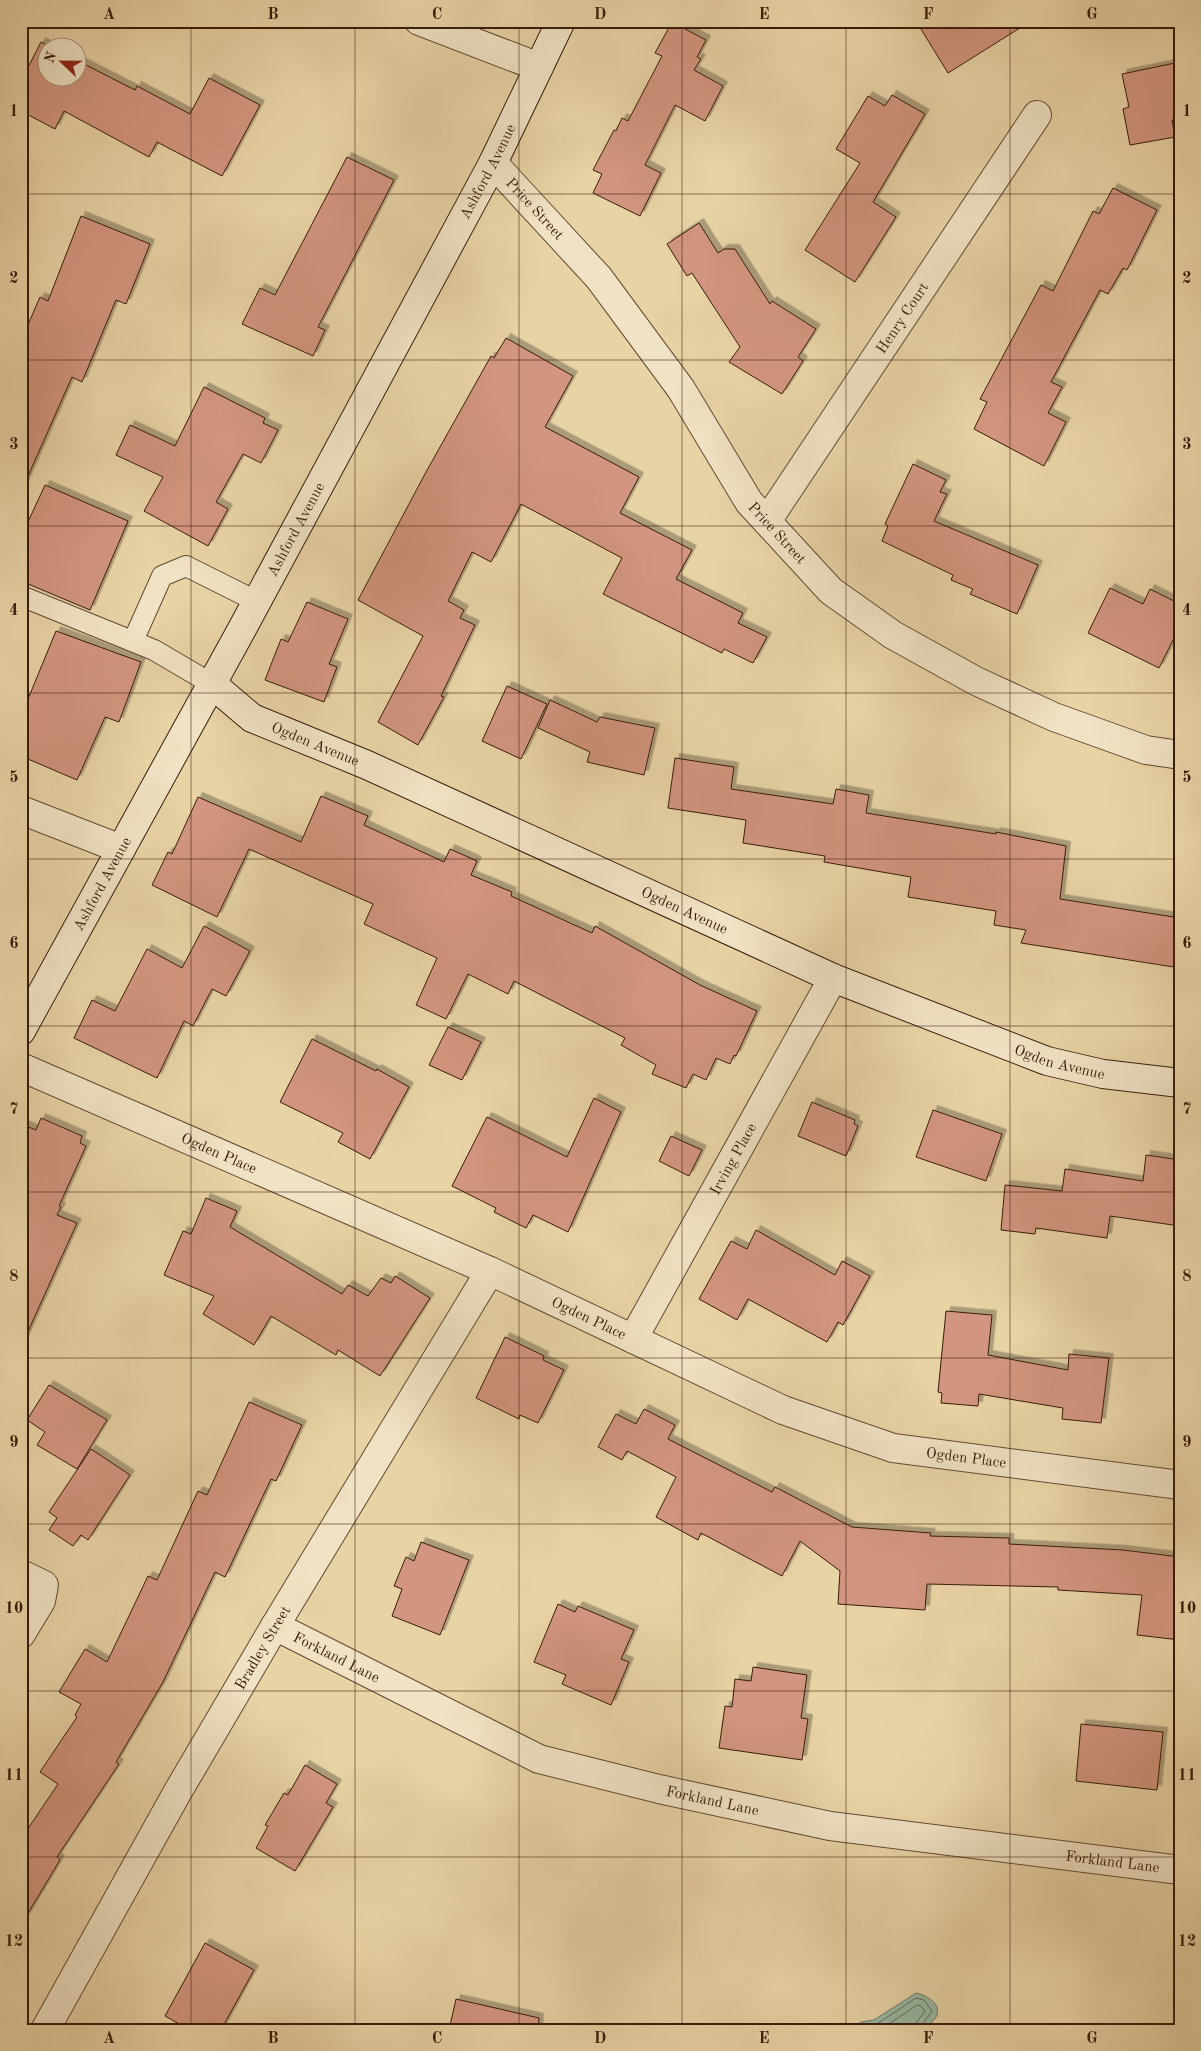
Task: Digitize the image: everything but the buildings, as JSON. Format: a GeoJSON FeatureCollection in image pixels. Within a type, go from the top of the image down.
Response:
{"type":"FeatureCollection","features":[{"type":"Feature","properties":{"kind":"street"},"geometry":{"type":"LineString","coordinates":[[419,21],[539,68]]}},
{"type":"Feature","properties":{"kind":"street","name":"Ashford Avenue"},"geometry":{"type":"LineString","coordinates":[[21,1030],[212,684],[493,163],[561,21]]}},
{"type":"Feature","properties":{"kind":"street","name":"Henry Court"},"geometry":{"type":"LineString","coordinates":[[767,521],[1037,115]]}},
{"type":"Feature","properties":{"kind":"street","name":"Price Street"},"geometry":{"type":"LineString","coordinates":[[493,163],[599,278],[681,389],[749,502],[831,591],[893,635],[976,681],[1054,717],[1146,750],[1180,755]]}},
{"type":"Feature","properties":{"kind":"street","name":"Ogden Avenue"},"geometry":{"type":"LineString","coordinates":[[212,684],[252,718],[367,765],[833,978],[1047,1060],[1102,1074],[1180,1083]]}},
{"type":"Feature","properties":{"kind":"street"},"geometry":{"type":"LineString","coordinates":[[21,810],[121,849]]}},
{"type":"Feature","properties":{"kind":"street","name":"Irving Place"},"geometry":{"type":"LineString","coordinates":[[633,1339],[833,978]]}},
{"type":"Feature","properties":{"kind":"street","name":"Ogden Place"},"geometry":{"type":"LineString","coordinates":[[21,1067],[490,1272],[783,1410],[893,1448],[1180,1485]]}},
{"type":"Feature","properties":{"kind":"street","name":"Bradley Street"},"geometry":{"type":"LineString","coordinates":[[44,2030],[182,1784],[274,1626],[490,1272]]}},
{"type":"Feature","properties":{"kind":"street"},"geometry":{"type":"LineString","coordinates":[[21,1634],[41,1601],[33,1579]]}},
{"type":"Feature","properties":{"kind":"street","name":"Forkland Lane"},"geometry":{"type":"LineString","coordinates":[[274,1626],[539,1759],[659,1789],[830,1826],[1180,1870]]}},
{"type":"Feature","properties":{"kind":"lane"},"geometry":{"type":"LineString","coordinates":[[133,641],[162,576],[186,566],[256,601]]}},
{"type":"Feature","properties":{"kind":"lane"},"geometry":{"type":"LineString","coordinates":[[21,596],[154,650],[212,684]]}},
{"type":"Feature","properties":{"kind":"water"},"geometry":{"type":"Polygon","coordinates":[[[916,1993],[929,1998],[935,2004],[938,2012],[925,2030],[859,2030],[857,2025],[861,2022],[874,2020],[916,1993]]]}}]}
